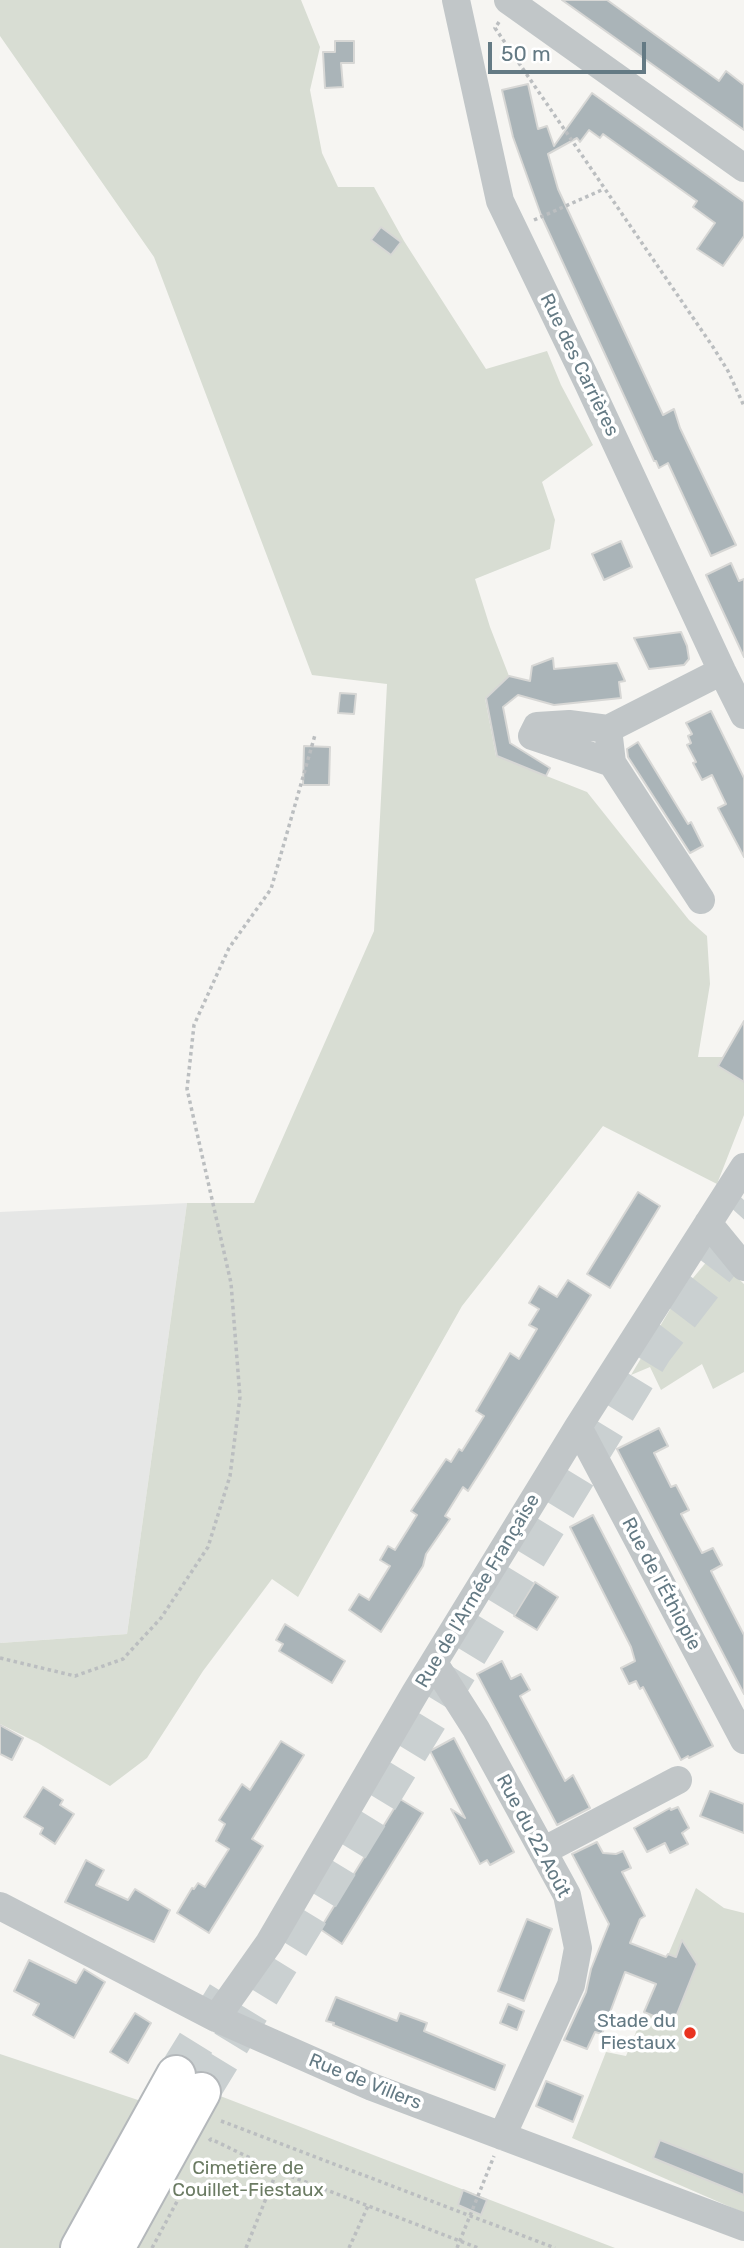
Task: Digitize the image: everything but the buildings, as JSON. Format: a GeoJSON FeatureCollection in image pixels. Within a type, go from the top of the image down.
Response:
{"type":"FeatureCollection","features":[{"type":"Feature","properties":{"kind":"highway"},"geometry":{"type":"LineString","coordinates":[[80,2248],[188,2084],[115,2248]]}},
{"type":"Feature","properties":{"kind":"street","name":"Rue des Carrières"},"geometry":{"type":"LineString","coordinates":[[456,0],[500,201],[744,715]]}},
{"type":"Feature","properties":{"kind":"street"},"geometry":{"type":"LineString","coordinates":[[510,2],[744,168]]}},
{"type":"Feature","properties":{"kind":"street"},"geometry":{"type":"LineString","coordinates":[[612,763],[533,736],[537,726],[569,724],[608,729],[722,671]]}},
{"type":"Feature","properties":{"kind":"street"},"geometry":{"type":"LineString","coordinates":[[608,729],[612,763],[701,900]]}},
{"type":"Feature","properties":{"kind":"street","name":"Rue de l'Armée Française"},"geometry":{"type":"LineString","coordinates":[[216,2018],[269,1943],[434,1662],[578,1427],[744,1167]]}},
{"type":"Feature","properties":{"kind":"street"},"geometry":{"type":"LineString","coordinates":[[708,1223],[744,1267]]}},
{"type":"Feature","properties":{"kind":"street","name":"Rue de l'Éthiopie"},"geometry":{"type":"LineString","coordinates":[[578,1427],[744,1740]]}},
{"type":"Feature","properties":{"kind":"street","name":"Rue du 22 Août"},"geometry":{"type":"LineString","coordinates":[[434,1662],[476,1728],[567,1895],[578,1948],[571,1985],[502,2136]]}},
{"type":"Feature","properties":{"kind":"street"},"geometry":{"type":"LineString","coordinates":[[543,1852],[678,1780]]}},
{"type":"Feature","properties":{"kind":"street","name":"Rue de Villers"},"geometry":{"type":"LineString","coordinates":[[0,1906],[216,2018],[372,2087],[744,2227]]}},
{"type":"Feature","properties":{"kind":"path"},"geometry":{"type":"LineString","coordinates":[[510,2],[495,28],[713,347],[744,406]]}},
{"type":"Feature","properties":{"kind":"path"},"geometry":{"type":"LineString","coordinates":[[513,229],[605,189]]}},
{"type":"Feature","properties":{"kind":"path"},"geometry":{"type":"LineString","coordinates":[[0,1658],[75,1676],[123,1659],[161,1618],[208,1547],[230,1476],[240,1397],[231,1283],[187,1089],[194,1025],[229,948],[271,889],[315,735]]}},
{"type":"Feature","properties":{"kind":"path"},"geometry":{"type":"LineString","coordinates":[[204,2151],[222,2120],[555,2248]]}},
{"type":"Feature","properties":{"kind":"path"},"geometry":{"type":"LineString","coordinates":[[457,2248],[502,2136]]}},
{"type":"Feature","properties":{"kind":"path"},"geometry":{"type":"LineString","coordinates":[[211,2139],[277,2171],[478,2248]]}},
{"type":"Feature","properties":{"kind":"path"},"geometry":{"type":"LineString","coordinates":[[246,2248],[277,2171]]}},
{"type":"Feature","properties":{"kind":"path"},"geometry":{"type":"LineString","coordinates":[[152,2248],[184,2188]]}},
{"type":"Feature","properties":{"kind":"path"},"geometry":{"type":"LineString","coordinates":[[349,2248],[368,2206]]}},
{"type":"Feature","properties":{"kind":"shaded area"},"geometry":{"type":"Polygon","coordinates":[[[187,1203],[127,1634],[0,1643],[0,1212],[187,1203]]]}},
{"type":"Feature","properties":{"kind":"green space"},"geometry":{"type":"Polygon","coordinates":[[[0,0],[301,0],[320,47],[310,90],[322,153],[338,187],[374,187],[404,241],[486,369],[547,351],[561,385],[593,445],[542,482],[555,520],[550,549],[475,579],[509,676],[485,698],[496,756],[587,792],[689,920],[707,936],[710,984],[698,1057],[722,1057],[744,1071],[744,1115],[717,1184],[603,1126],[462,1306],[298,1597],[272,1579],[203,1671],[147,1758],[110,1786],[38,1743],[0,1724],[0,1643],[127,1634],[187,1203],[254,1203],[374,931],[387,684],[312,675],[154,257],[0,36],[0,0]]]}},
{"type":"Feature","properties":{"kind":"green space"},"geometry":{"type":"Polygon","coordinates":[[[713,1254],[744,1284],[744,1372],[713,1389],[702,1364],[661,1390],[650,1367],[631,1375],[678,1296],[713,1254]]]}},
{"type":"Feature","properties":{"kind":"green space","name":"Stade du Fiestaux"},"geometry":{"type":"Polygon","coordinates":[[[696,1888],[724,1908],[744,1913],[744,2213],[572,2138],[606,2052],[626,2056],[696,1888]]]}},
{"type":"Feature","properties":{"kind":"green space"},"geometry":{"type":"Polygon","coordinates":[[[0,2054],[150,2104],[60,2248],[0,2248],[0,2054]]]}},
{"type":"Feature","properties":{"kind":"green space","name":"Cimetière de Couillet-Fiestaux"},"geometry":{"type":"Polygon","coordinates":[[[215,2094],[615,2248],[132,2248],[215,2094]]]}},
{"type":"Feature","properties":{"kind":"tunnel"},"geometry":{"type":"LineString","coordinates":[[696,1253],[744,1200]]}},
{"type":"Feature","properties":{"kind":"tunnel"},"geometry":{"type":"LineString","coordinates":[[201,2092],[653,1351],[725,1257],[743,1238]]}},
{"type":"Feature","properties":{"kind":"tunnel"},"geometry":{"type":"LineString","coordinates":[[176,2075],[233,1983]]}},
{"type":"Feature","properties":{"kind":"place","name":"Stade du Fiestaux"},"geometry":{"type":"Point","coordinates":[690,2033]}}]}
